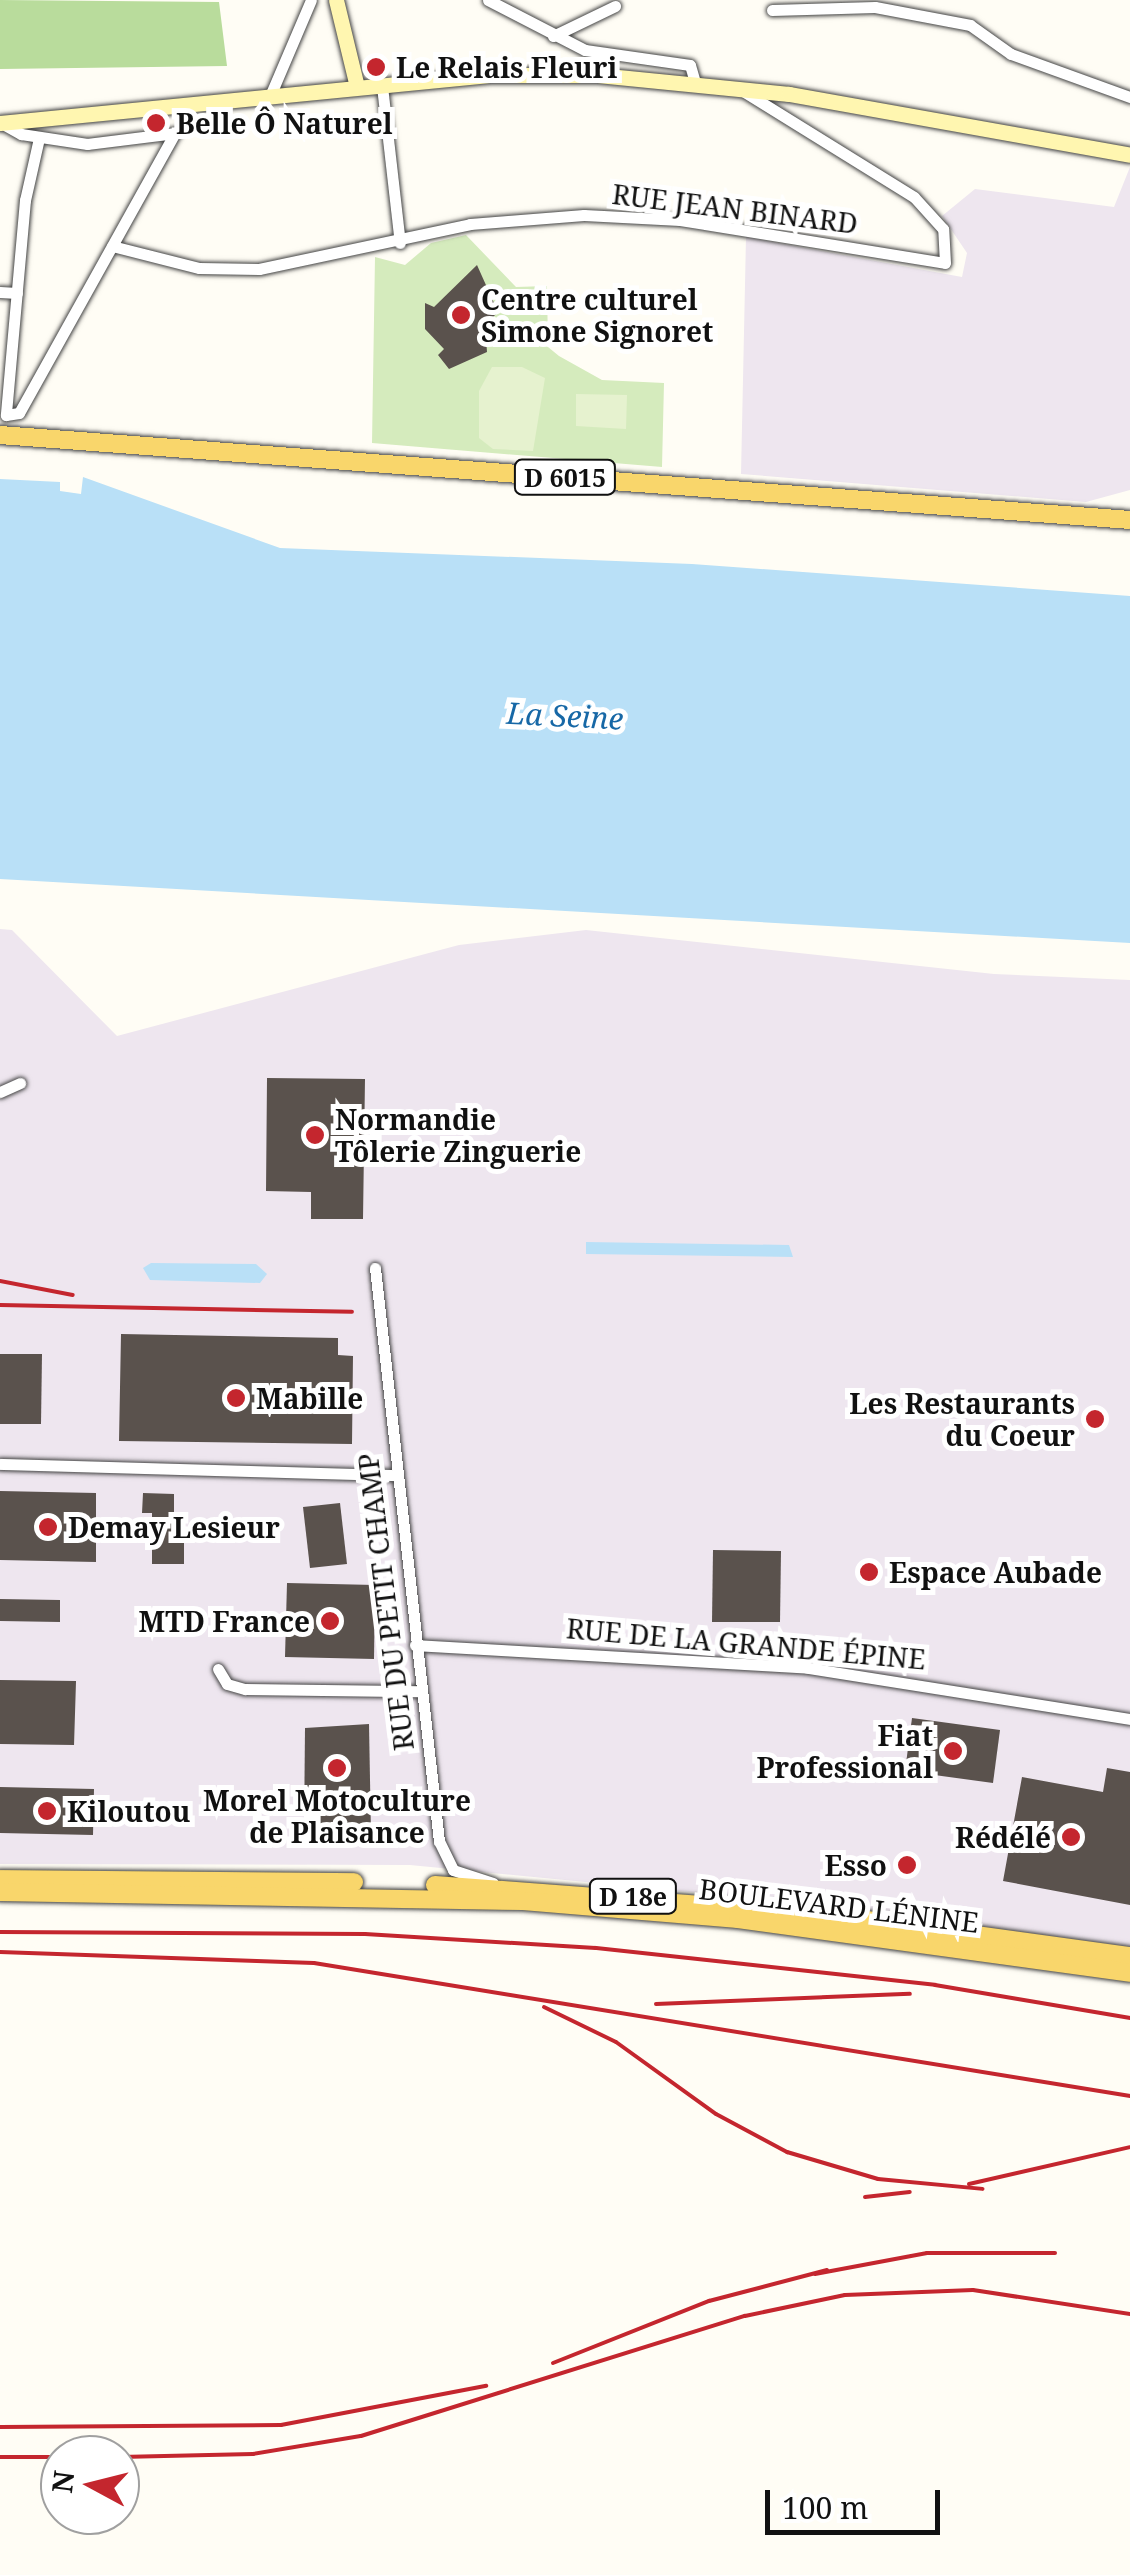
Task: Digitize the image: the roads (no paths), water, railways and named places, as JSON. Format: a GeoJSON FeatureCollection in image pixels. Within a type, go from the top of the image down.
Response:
{"type":"FeatureCollection","features":[{"type":"Feature","properties":{"kind":"main road","name":"D 6015"},"geometry":{"type":"LineString","coordinates":[[0,435],[1130,520]]}},
{"type":"Feature","properties":{"kind":"main road","name":"D 18e"},"geometry":{"type":"LineString","coordinates":[[0,1880],[126,1886]]}},
{"type":"Feature","properties":{"kind":"main road","name":"BOULEVARD LÉNINE"},"geometry":{"type":"LineString","coordinates":[[126,1886],[507,1887],[830,1915],[1130,1956]]}},
{"type":"Feature","properties":{"kind":"main road","name":"BOULEVARD LÉNINE"},"geometry":{"type":"LineString","coordinates":[[126,1886],[402,1895],[618,1908],[1130,1973]]}},
{"type":"Feature","properties":{"kind":"main road","name":"D 18e"},"geometry":{"type":"LineString","coordinates":[[0,1892],[126,1886]]}},
{"type":"Feature","properties":{"kind":"street"},"geometry":{"type":"LineString","coordinates":[[270,96],[311,0]]}},
{"type":"Feature","properties":{"kind":"street"},"geometry":{"type":"LineString","coordinates":[[336,0],[357,87]]}},
{"type":"Feature","properties":{"kind":"street"},"geometry":{"type":"LineString","coordinates":[[488,0],[554,36],[601,54],[686,64],[695,82]]}},
{"type":"Feature","properties":{"kind":"street"},"geometry":{"type":"LineString","coordinates":[[554,36],[616,6]]}},
{"type":"Feature","properties":{"kind":"street"},"geometry":{"type":"LineString","coordinates":[[772,10],[875,6],[970,25],[1011,54],[1130,97]]}},
{"type":"Feature","properties":{"kind":"street"},"geometry":{"type":"LineString","coordinates":[[1,123],[523,74],[736,86],[1130,155]]}},
{"type":"Feature","properties":{"kind":"street"},"geometry":{"type":"LineString","coordinates":[[382,86],[400,242]]}},
{"type":"Feature","properties":{"kind":"street","name":"RUE JEAN BINARD"},"geometry":{"type":"LineString","coordinates":[[112,246],[225,271],[400,242],[507,218],[632,217],[946,263],[943,229],[914,196],[736,86]]}},
{"type":"Feature","properties":{"kind":"street"},"geometry":{"type":"LineString","coordinates":[[1,123],[39,138],[88,144],[176,133],[20,413],[1,409],[39,138]]}},
{"type":"Feature","properties":{"kind":"street"},"geometry":{"type":"LineString","coordinates":[[0,292],[17,293]]}},
{"type":"Feature","properties":{"kind":"street"},"geometry":{"type":"LineString","coordinates":[[0,1092],[20,1083]]}},
{"type":"Feature","properties":{"kind":"street","name":"RUE DU PETIT CHAMP"},"geometry":{"type":"LineString","coordinates":[[375,1268],[394,1475],[442,1855],[464,1876],[507,1887]]}},
{"type":"Feature","properties":{"kind":"street"},"geometry":{"type":"LineString","coordinates":[[0,1464],[394,1475]]}},
{"type":"Feature","properties":{"kind":"street","name":"RUE DE LA GRANDE ÉPINE"},"geometry":{"type":"LineString","coordinates":[[415,1645],[808,1668],[1130,1719]]}},
{"type":"Feature","properties":{"kind":"street"},"geometry":{"type":"LineString","coordinates":[[218,1669],[228,1684],[245,1689],[420,1691]]}},
{"type":"Feature","properties":{"kind":"water","name":"La Seine"},"geometry":{"type":"Polygon","coordinates":[[[83,477],[280,548],[692,564],[1130,596],[1130,943],[0,879],[0,479],[60,482],[60,491],[81,494],[83,477]]]}},
{"type":"Feature","properties":{"kind":"water"},"geometry":{"type":"Polygon","coordinates":[[[586,1242],[789,1245],[793,1257],[586,1254],[586,1242]]]}},
{"type":"Feature","properties":{"kind":"water"},"geometry":{"type":"Polygon","coordinates":[[[151,1263],[256,1264],[267,1274],[260,1283],[150,1280],[143,1268],[151,1263]]]}},
{"type":"Feature","properties":{"kind":"railway"},"geometry":{"type":"LineString","coordinates":[[0,1281],[73,1295]]}},
{"type":"Feature","properties":{"kind":"railway"},"geometry":{"type":"LineString","coordinates":[[0,1305],[352,1312]]}},
{"type":"Feature","properties":{"kind":"railway"},"geometry":{"type":"LineString","coordinates":[[0,1932],[365,1934],[596,1948],[935,1985],[1130,2018]]}},
{"type":"Feature","properties":{"kind":"railway"},"geometry":{"type":"LineString","coordinates":[[0,1952],[314,1963],[1130,2096]]}},
{"type":"Feature","properties":{"kind":"railway"},"geometry":{"type":"LineString","coordinates":[[656,2004],[910,1994]]}},
{"type":"Feature","properties":{"kind":"railway"},"geometry":{"type":"LineString","coordinates":[[544,2007],[616,2042],[716,2114],[787,2152],[878,2179],[983,2189]]}},
{"type":"Feature","properties":{"kind":"railway"},"geometry":{"type":"LineString","coordinates":[[969,2184],[1130,2147]]}},
{"type":"Feature","properties":{"kind":"railway"},"geometry":{"type":"LineString","coordinates":[[865,2197],[910,2192]]}},
{"type":"Feature","properties":{"kind":"railway"},"geometry":{"type":"LineString","coordinates":[[815,2274],[927,2253],[1055,2253]]}},
{"type":"Feature","properties":{"kind":"railway"},"geometry":{"type":"LineString","coordinates":[[553,2363],[709,2301],[827,2270]]}},
{"type":"Feature","properties":{"kind":"railway"},"geometry":{"type":"LineString","coordinates":[[140,2457],[253,2454],[361,2436],[745,2316],[845,2295],[973,2290],[1130,2314]]}},
{"type":"Feature","properties":{"kind":"railway"},"geometry":{"type":"LineString","coordinates":[[0,2427],[281,2425],[486,2386]]}},
{"type":"Feature","properties":{"kind":"railway"},"geometry":{"type":"LineString","coordinates":[[0,2457],[40,2457]]}},
{"type":"Feature","properties":{"kind":"place","name":"Le Relais Fleuri"},"geometry":{"type":"Point","coordinates":[376,67]}},
{"type":"Feature","properties":{"kind":"place","name":"Belle Ô Naturel"},"geometry":{"type":"Point","coordinates":[156,123]}},
{"type":"Feature","properties":{"kind":"place","name":"Centre culturel Simone Signoret"},"geometry":{"type":"Point","coordinates":[461,315]}},
{"type":"Feature","properties":{"kind":"place","name":"Normandie Tôlerie Zinguerie"},"geometry":{"type":"Point","coordinates":[315,1135]}},
{"type":"Feature","properties":{"kind":"place","name":"Mabille"},"geometry":{"type":"Point","coordinates":[236,1398]}},
{"type":"Feature","properties":{"kind":"place","name":"Les Restaurants du Coeur"},"geometry":{"type":"Point","coordinates":[1095,1419]}},
{"type":"Feature","properties":{"kind":"place","name":"Demay Lesieur"},"geometry":{"type":"Point","coordinates":[48,1527]}},
{"type":"Feature","properties":{"kind":"place","name":"Espace Aubade"},"geometry":{"type":"Point","coordinates":[869,1572]}},
{"type":"Feature","properties":{"kind":"place","name":"MTD France"},"geometry":{"type":"Point","coordinates":[330,1621]}},
{"type":"Feature","properties":{"kind":"place","name":"Fiat Professional"},"geometry":{"type":"Point","coordinates":[953,1751]}},
{"type":"Feature","properties":{"kind":"place","name":"Morel Motoculture de Plaisance"},"geometry":{"type":"Point","coordinates":[337,1768]}},
{"type":"Feature","properties":{"kind":"place","name":"Kiloutou"},"geometry":{"type":"Point","coordinates":[47,1811]}},
{"type":"Feature","properties":{"kind":"place","name":"Rédélé"},"geometry":{"type":"Point","coordinates":[1071,1837]}},
{"type":"Feature","properties":{"kind":"place","name":"Esso"},"geometry":{"type":"Point","coordinates":[907,1865]}}]}
